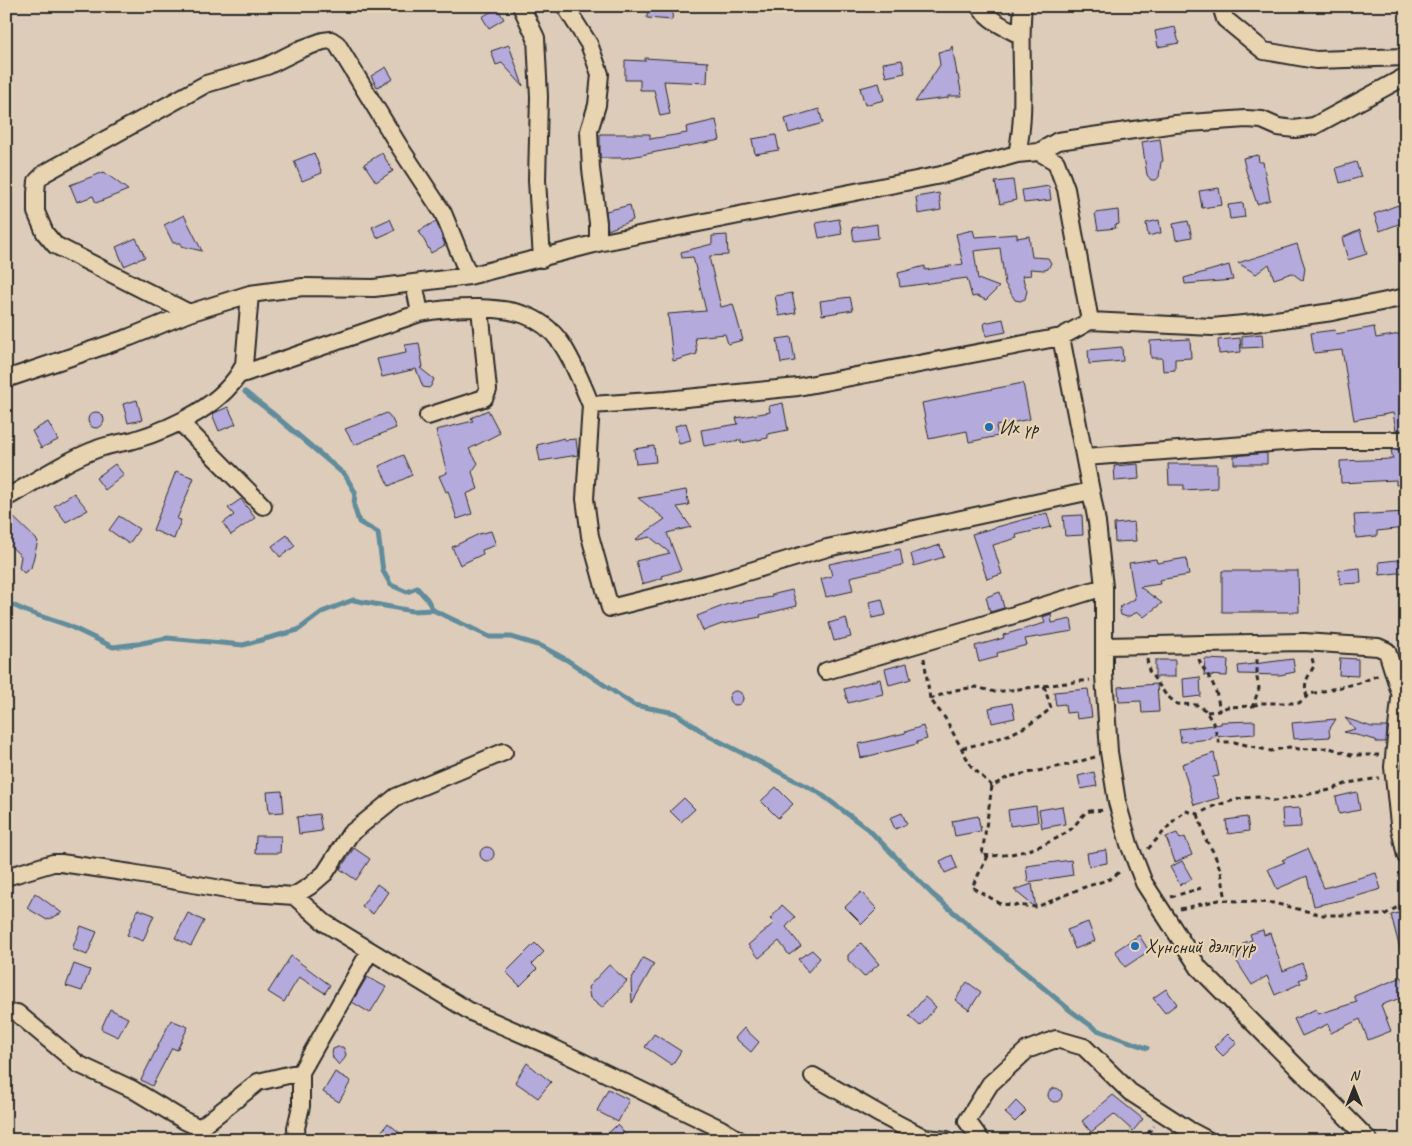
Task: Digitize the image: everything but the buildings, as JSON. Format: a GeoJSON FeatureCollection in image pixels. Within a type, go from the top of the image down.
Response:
{"type":"FeatureCollection","features":[{"type":"Feature","properties":{"kind":"street"},"geometry":{"type":"LineString","coordinates":[[521,6],[536,38],[539,97],[537,180],[542,258]]}},
{"type":"Feature","properties":{"kind":"street"},"geometry":{"type":"LineString","coordinates":[[565,6],[589,44],[600,74],[596,104],[589,130],[591,169],[598,223],[598,243]]}},
{"type":"Feature","properties":{"kind":"street"},"geometry":{"type":"LineString","coordinates":[[979,6],[987,16],[998,24],[1020,35]]}},
{"type":"Feature","properties":{"kind":"street"},"geometry":{"type":"LineString","coordinates":[[1017,154],[1021,133],[1023,88],[1020,35],[1023,6]]}},
{"type":"Feature","properties":{"kind":"street"},"geometry":{"type":"LineString","coordinates":[[1221,6],[1225,19],[1264,51],[1316,60],[1406,57]]}},
{"type":"Feature","properties":{"kind":"street"},"geometry":{"type":"LineString","coordinates":[[189,313],[55,245],[45,232],[36,212],[37,181],[45,173],[206,84],[267,66],[301,49],[323,41],[331,40],[337,44],[399,146],[443,213],[469,276]]}},
{"type":"Feature","properties":{"kind":"street"},"geometry":{"type":"LineString","coordinates":[[6,379],[130,337],[189,313],[250,294],[303,287],[374,288],[469,276],[598,243],[941,175],[1017,154],[1039,152],[1058,141],[1175,124],[1246,119],[1262,120],[1278,127],[1295,129],[1314,126],[1406,76]]}},
{"type":"Feature","properties":{"kind":"street"},"geometry":{"type":"LineString","coordinates":[[1039,152],[1056,162],[1066,189],[1090,321]]}},
{"type":"Feature","properties":{"kind":"street"},"geometry":{"type":"LineString","coordinates":[[414,283],[420,313]]}},
{"type":"Feature","properties":{"kind":"street"},"geometry":{"type":"LineString","coordinates":[[6,498],[83,455],[114,444],[134,440],[180,422],[199,412],[239,375],[244,365],[250,294]]}},
{"type":"Feature","properties":{"kind":"street"},"geometry":{"type":"LineString","coordinates":[[591,405],[666,400],[798,387],[1062,337],[1090,321],[1212,327],[1254,324],[1332,312],[1406,297]]}},
{"type":"Feature","properties":{"kind":"street"},"geometry":{"type":"LineString","coordinates":[[239,375],[420,313],[445,309],[480,308],[514,311],[536,319],[546,326],[561,342],[591,405],[585,499],[590,536],[610,608],[714,582],[827,548],[1090,491]]}},
{"type":"Feature","properties":{"kind":"street"},"geometry":{"type":"LineString","coordinates":[[428,416],[484,398],[488,390],[480,308]]}},
{"type":"Feature","properties":{"kind":"street"},"geometry":{"type":"LineString","coordinates":[[1062,337],[1090,491],[1098,522],[1104,586],[1104,675],[1110,752],[1117,802],[1123,826],[1144,883],[1198,968],[1369,1140]]}},
{"type":"Feature","properties":{"kind":"street"},"geometry":{"type":"LineString","coordinates":[[180,422],[263,506]]}},
{"type":"Feature","properties":{"kind":"street"},"geometry":{"type":"LineString","coordinates":[[1085,458],[1311,440],[1406,440]]}},
{"type":"Feature","properties":{"kind":"street"},"geometry":{"type":"LineString","coordinates":[[826,671],[1104,586]]}},
{"type":"Feature","properties":{"kind":"street"},"geometry":{"type":"LineString","coordinates":[[1105,646],[1310,642],[1378,647],[1387,652],[1399,665],[1402,714],[1395,752],[1394,773],[1406,856]]}},
{"type":"Feature","properties":{"kind":"street"},"geometry":{"type":"LineString","coordinates":[[6,877],[52,863],[61,863],[238,892],[294,896],[310,886],[325,873],[350,834],[396,797],[504,752]]}},
{"type":"Feature","properties":{"kind":"street"},"geometry":{"type":"LineString","coordinates":[[294,896],[325,923],[472,1012],[545,1044],[740,1140]]}},
{"type":"Feature","properties":{"kind":"street"},"geometry":{"type":"LineString","coordinates":[[297,1140],[296,1128],[301,1106],[301,1072],[370,951]]}},
{"type":"Feature","properties":{"kind":"street"},"geometry":{"type":"LineString","coordinates":[[17,1013],[78,1064],[132,1089],[200,1128],[258,1082],[301,1072]]}},
{"type":"Feature","properties":{"kind":"street"},"geometry":{"type":"LineString","coordinates":[[981,1140],[967,1120],[990,1084],[1027,1050],[1056,1039],[1084,1047],[1130,1092],[1188,1130],[1208,1140]]}},
{"type":"Feature","properties":{"kind":"street"},"geometry":{"type":"LineString","coordinates":[[813,1076],[925,1138],[947,1140]]}},
{"type":"Feature","properties":{"kind":"path"},"geometry":{"type":"LineString","coordinates":[[1307,697],[1305,689],[1307,677],[1314,666],[1310,642]]}},
{"type":"Feature","properties":{"kind":"path"},"geometry":{"type":"LineString","coordinates":[[1253,706],[1258,688],[1259,643]]}},
{"type":"Feature","properties":{"kind":"path"},"geometry":{"type":"LineString","coordinates":[[918,644],[926,661],[930,699],[945,718],[971,766],[992,786]]}},
{"type":"Feature","properties":{"kind":"path"},"geometry":{"type":"LineString","coordinates":[[1201,644],[1200,660],[1202,668],[1213,683],[1219,711]]}},
{"type":"Feature","properties":{"kind":"path"},"geometry":{"type":"LineString","coordinates":[[1145,645],[1149,671],[1166,695],[1177,704],[1197,705],[1206,712],[1213,723],[1219,742],[1234,742],[1270,751],[1289,747],[1299,749],[1330,748],[1351,755],[1380,755],[1395,752]]}},
{"type":"Feature","properties":{"kind":"path"},"geometry":{"type":"LineString","coordinates":[[1206,712],[1219,711],[1227,707],[1253,706],[1260,703],[1299,703],[1310,694],[1359,683],[1399,665]]}},
{"type":"Feature","properties":{"kind":"path"},"geometry":{"type":"LineString","coordinates":[[930,699],[955,690],[976,687],[995,692],[1092,680],[1104,675]]}},
{"type":"Feature","properties":{"kind":"path"},"geometry":{"type":"LineString","coordinates":[[962,748],[1017,733],[1037,721],[1052,708],[1044,686]]}},
{"type":"Feature","properties":{"kind":"path"},"geometry":{"type":"LineString","coordinates":[[1110,752],[1067,765],[1008,776],[992,786],[982,855],[995,857],[1008,853],[1025,852],[1048,843],[1070,830],[1088,811],[1101,811],[1117,802]]}},
{"type":"Feature","properties":{"kind":"path"},"geometry":{"type":"LineString","coordinates":[[988,856],[972,887],[1001,904],[1037,907],[1082,888],[1110,879],[1136,862],[1177,817],[1186,811],[1198,814],[1214,806],[1242,798],[1260,797],[1274,801],[1330,790],[1348,783],[1373,780],[1394,773]]}},
{"type":"Feature","properties":{"kind":"path"},"geometry":{"type":"LineString","coordinates":[[1198,814],[1206,840],[1214,853],[1221,872],[1226,900]]}},
{"type":"Feature","properties":{"kind":"path"},"geometry":{"type":"LineString","coordinates":[[1160,907],[1201,888]]}},
{"type":"Feature","properties":{"kind":"path"},"geometry":{"type":"LineString","coordinates":[[1160,907],[1226,900],[1273,903],[1323,915],[1384,914],[1406,902]]}},
{"type":"Feature","properties":{"kind":"waterway"},"geometry":{"type":"LineString","coordinates":[[245,392],[345,475],[355,492],[354,506],[359,522],[378,533],[383,571],[391,585],[407,592],[417,588],[427,599],[433,610]]}},
{"type":"Feature","properties":{"kind":"waterway"},"geometry":{"type":"LineString","coordinates":[[6,602],[28,612],[67,625],[113,647],[167,638],[243,645],[298,630],[322,612],[353,600],[412,611],[433,610],[490,637],[511,637],[541,646],[567,660],[634,705],[675,713],[709,736],[818,792],[869,830],[932,894],[1071,1011],[1097,1030],[1147,1048]]}},
{"type":"Feature","properties":{"kind":"place","name":"Их үр"},"geometry":{"type":"Point","coordinates":[989,427]}},
{"type":"Feature","properties":{"kind":"place","name":"Хүнсний дэлгүүр"},"geometry":{"type":"Point","coordinates":[1135,946]}}]}
